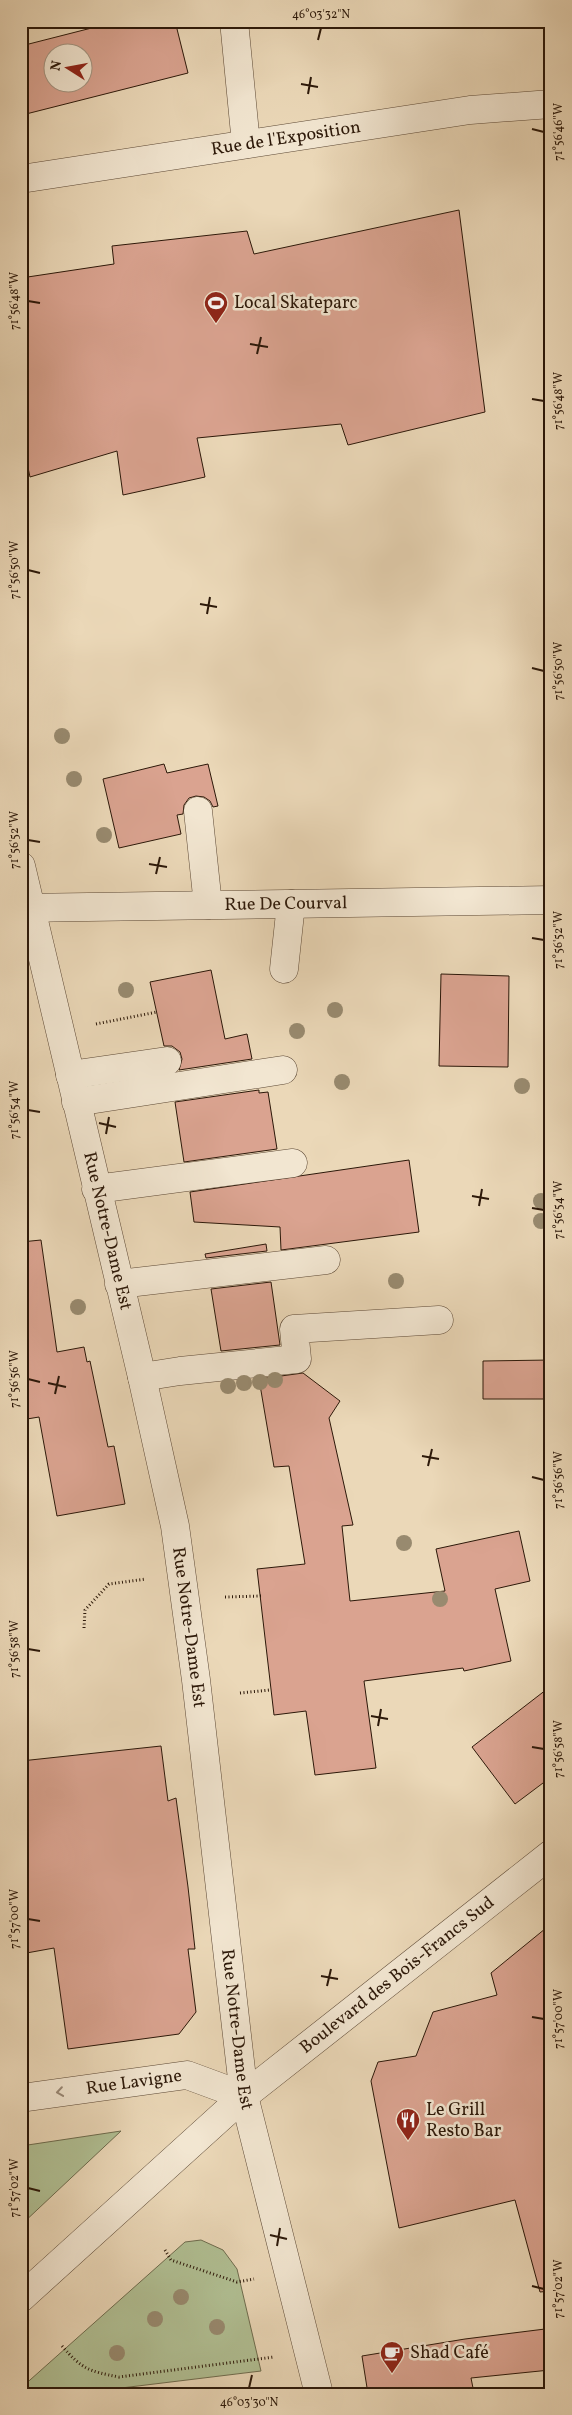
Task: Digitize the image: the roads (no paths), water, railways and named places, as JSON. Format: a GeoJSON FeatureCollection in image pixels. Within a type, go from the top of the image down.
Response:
{"type":"FeatureCollection","features":[{"type":"Feature","properties":{"kind":"street"},"geometry":{"type":"LineString","coordinates":[[234,21],[246,144]]}},
{"type":"Feature","properties":{"kind":"street","name":"Rue de l'Exposition"},"geometry":{"type":"LineString","coordinates":[[21,178],[470,110],[551,104]]}},
{"type":"Feature","properties":{"kind":"street"},"geometry":{"type":"LineString","coordinates":[[198,811],[208,905]]}},
{"type":"Feature","properties":{"kind":"street","name":"Rue Notre-Dame Est"},"geometry":{"type":"LineString","coordinates":[[21,866],[26,908],[70,1075],[142,1377],[178,1546],[196,1680],[244,2096],[319,2394]]}},
{"type":"Feature","properties":{"kind":"street","name":"Rue De Courval"},"geometry":{"type":"LineString","coordinates":[[26,908],[551,900]]}},
{"type":"Feature","properties":{"kind":"street"},"geometry":{"type":"LineString","coordinates":[[284,969],[290,904]]}},
{"type":"Feature","properties":{"kind":"street"},"geometry":{"type":"LineString","coordinates":[[70,1075],[167,1061]]}},
{"type":"Feature","properties":{"kind":"street"},"geometry":{"type":"LineString","coordinates":[[76,1102],[283,1070]]}},
{"type":"Feature","properties":{"kind":"street"},"geometry":{"type":"LineString","coordinates":[[96,1189],[293,1163]]}},
{"type":"Feature","properties":{"kind":"street"},"geometry":{"type":"LineString","coordinates":[[119,1284],[326,1260]]}},
{"type":"Feature","properties":{"kind":"street"},"geometry":{"type":"LineString","coordinates":[[142,1377],[180,1370],[297,1359],[294,1329],[439,1320]]}},
{"type":"Feature","properties":{"kind":"street","name":"Boulevard des Bois-Francs Sud"},"geometry":{"type":"LineString","coordinates":[[21,2298],[244,2096],[551,1854]]}},
{"type":"Feature","properties":{"kind":"street","name":"Rue Lavigne"},"geometry":{"type":"LineString","coordinates":[[21,2098],[187,2075],[244,2096]]}},
{"type":"Feature","properties":{"kind":"place","name":"Local Skateparc"},"geometry":{"type":"Point","coordinates":[216,324]}},
{"type":"Feature","properties":{"kind":"place","name":"Le Grill Resto Bar"},"geometry":{"type":"Point","coordinates":[408,2141]}},
{"type":"Feature","properties":{"kind":"place","name":"Shad Café"},"geometry":{"type":"Point","coordinates":[392,2374]}}]}
